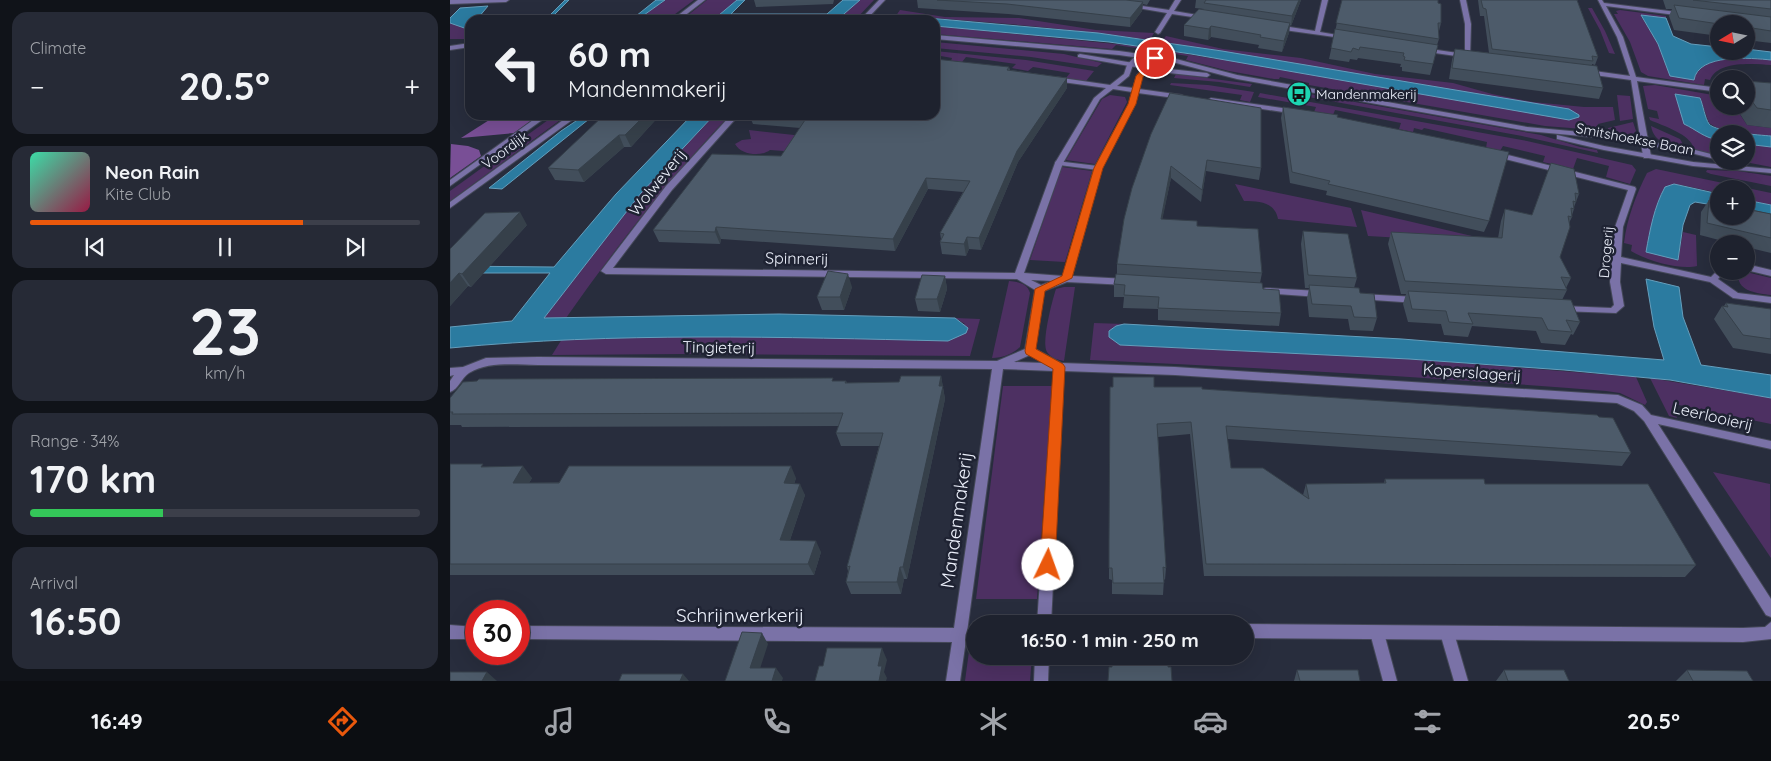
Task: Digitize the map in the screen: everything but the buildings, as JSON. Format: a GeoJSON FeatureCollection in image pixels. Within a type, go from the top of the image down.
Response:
{"type":"FeatureCollection","features":[{"type":"Feature","properties":{"kind":"street"},"geometry":{"type":"LineString","coordinates":[[450,2],[506,0]]}},
{"type":"Feature","properties":{"kind":"street"},"geometry":{"type":"LineString","coordinates":[[499,6],[506,0]]}},
{"type":"Feature","properties":{"kind":"street"},"geometry":{"type":"LineString","coordinates":[[682,15],[702,0]]}},
{"type":"Feature","properties":{"kind":"street"},"geometry":{"type":"LineString","coordinates":[[868,15],[882,0]]}},
{"type":"Feature","properties":{"kind":"street"},"geometry":{"type":"LineString","coordinates":[[1158,32],[1178,0]]}},
{"type":"Feature","properties":{"kind":"street"},"geometry":{"type":"LineString","coordinates":[[1316,33],[1325,0]]}},
{"type":"Feature","properties":{"kind":"street"},"geometry":{"type":"LineString","coordinates":[[1463,0],[1468,24],[1468,57]]}},
{"type":"Feature","properties":{"kind":"street"},"geometry":{"type":"LineString","coordinates":[[1601,2],[1692,15]]}},
{"type":"Feature","properties":{"kind":"street"},"geometry":{"type":"LineString","coordinates":[[1601,2],[1623,40],[1634,77],[1647,156]]}},
{"type":"Feature","properties":{"kind":"street"},"geometry":{"type":"LineString","coordinates":[[1122,6],[1210,17]]}},
{"type":"Feature","properties":{"kind":"street"},"geometry":{"type":"LineString","coordinates":[[1268,26],[1354,39]]}},
{"type":"Feature","properties":{"kind":"street","name":"Smitshoekse Baan"},"geometry":{"type":"LineString","coordinates":[[940,39],[1155,58],[1237,77],[1527,129],[1604,148],[1647,156],[1693,164],[1770,171]]}},
{"type":"Feature","properties":{"kind":"street"},"geometry":{"type":"LineString","coordinates":[[450,41],[465,41]]}},
{"type":"Feature","properties":{"kind":"street"},"geometry":{"type":"LineString","coordinates":[[450,48],[465,46]]}},
{"type":"Feature","properties":{"kind":"street","name":"Smitshoekse Baan"},"geometry":{"type":"LineString","coordinates":[[1040,47],[1148,68],[1237,77]]}},
{"type":"Feature","properties":{"kind":"street"},"geometry":{"type":"LineString","coordinates":[[1418,49],[1478,58]]}},
{"type":"Feature","properties":{"kind":"street"},"geometry":{"type":"LineString","coordinates":[[1040,289],[1019,276],[1059,163],[1097,98],[1127,75],[1130,65],[1137,56]]}},
{"type":"Feature","properties":{"kind":"street"},"geometry":{"type":"LineString","coordinates":[[1040,289],[1067,278],[1098,168],[1132,104],[1139,76],[1155,58]]}},
{"type":"Feature","properties":{"kind":"street"},"geometry":{"type":"LineString","coordinates":[[1582,71],[1710,89]]}},
{"type":"Feature","properties":{"kind":"street"},"geometry":{"type":"LineString","coordinates":[[1044,78],[1136,92],[1193,98]]}},
{"type":"Feature","properties":{"kind":"street"},"geometry":{"type":"LineString","coordinates":[[1203,100],[1308,114]]}},
{"type":"Feature","properties":{"kind":"street","name":"Voordijk"},"geometry":{"type":"LineString","coordinates":[[450,184],[538,120]]}},
{"type":"Feature","properties":{"kind":"street","name":"Voordijk"},"geometry":{"type":"LineString","coordinates":[[450,206],[568,120]]}},
{"type":"Feature","properties":{"kind":"street","name":"Wolweverij"},"geometry":{"type":"LineString","coordinates":[[606,271],[670,188],[730,120]]}},
{"type":"Feature","properties":{"kind":"street","name":"Smitshoekse Baan"},"geometry":{"type":"LineString","coordinates":[[1527,129],[1603,136],[1710,156]]}},
{"type":"Feature","properties":{"kind":"street","name":"Drogerij"},"geometry":{"type":"LineString","coordinates":[[1487,152],[1632,189],[1619,227],[1615,282],[1619,306],[1613,312],[1554,308]]}},
{"type":"Feature","properties":{"kind":"street"},"geometry":{"type":"LineString","coordinates":[[1059,163],[1098,168]]}},
{"type":"Feature","properties":{"kind":"street","name":"Smitshoekse Baan"},"geometry":{"type":"LineString","coordinates":[[1755,167],[1770,171]]}},
{"type":"Feature","properties":{"kind":"street"},"geometry":{"type":"LineString","coordinates":[[1616,259],[1710,279]]}},
{"type":"Feature","properties":{"kind":"street"},"geometry":{"type":"LineString","coordinates":[[1755,269],[1771,273]]}},
{"type":"Feature","properties":{"kind":"street","name":"Spinnerij"},"geometry":{"type":"LineString","coordinates":[[606,271],[1019,276],[1134,283]]}},
{"type":"Feature","properties":{"kind":"street"},"geometry":{"type":"LineString","coordinates":[[1713,280],[1736,296],[1771,300]]}},
{"type":"Feature","properties":{"kind":"street"},"geometry":{"type":"LineString","coordinates":[[1030,351],[1040,289]]}},
{"type":"Feature","properties":{"kind":"street"},"geometry":{"type":"LineString","coordinates":[[1251,290],[1329,295]]}},
{"type":"Feature","properties":{"kind":"street"},"geometry":{"type":"LineString","coordinates":[[1349,296],[1427,300]]}},
{"type":"Feature","properties":{"kind":"street"},"geometry":{"type":"LineString","coordinates":[[998,365],[1030,351]]}},
{"type":"Feature","properties":{"kind":"street"},"geometry":{"type":"LineString","coordinates":[[1030,351],[1059,367]]}},
{"type":"Feature","properties":{"kind":"street","name":"Tingieterij"},"geometry":{"type":"LineString","coordinates":[[450,388],[464,371],[486,362],[998,365]]}},
{"type":"Feature","properties":{"kind":"street"},"geometry":{"type":"LineString","coordinates":[[998,365],[1059,367]]}},
{"type":"Feature","properties":{"kind":"street","name":"Mandenmakerij"},"geometry":{"type":"LineString","coordinates":[[953,681],[998,365]]}},
{"type":"Feature","properties":{"kind":"street"},"geometry":{"type":"LineString","coordinates":[[1045,615],[1059,367]]}},
{"type":"Feature","properties":{"kind":"street","name":"Koperslagerij"},"geometry":{"type":"LineString","coordinates":[[1059,367],[1175,370],[1618,399],[1638,408],[1648,418],[1771,611]]}},
{"type":"Feature","properties":{"kind":"street"},"geometry":{"type":"LineString","coordinates":[[450,372],[464,371]]}},
{"type":"Feature","properties":{"kind":"street","name":"Leerlooierij"},"geometry":{"type":"LineString","coordinates":[[1648,418],[1771,445]]}},
{"type":"Feature","properties":{"kind":"street"},"geometry":{"type":"LineString","coordinates":[[1254,631],[1743,635],[1769,633],[1771,629]]}},
{"type":"Feature","properties":{"kind":"street"},"geometry":{"type":"LineString","coordinates":[[450,632],[465,632]]}},
{"type":"Feature","properties":{"kind":"street","name":"Schrijnwerkerij"},"geometry":{"type":"LineString","coordinates":[[530,633],[960,635]]}},
{"type":"Feature","properties":{"kind":"street"},"geometry":{"type":"LineString","coordinates":[[1377,633],[1390,681]]}},
{"type":"Feature","properties":{"kind":"street"},"geometry":{"type":"LineString","coordinates":[[1447,633],[1461,681]]}},
{"type":"Feature","properties":{"kind":"street"},"geometry":{"type":"LineString","coordinates":[[1041,681],[1042,665]]}},
{"type":"Feature","properties":{"kind":"shaded area"},"geometry":{"type":"Polygon","coordinates":[[[665,0],[694,0],[674,15],[644,15],[665,0]]]}},
{"type":"Feature","properties":{"kind":"shaded area"},"geometry":{"type":"Polygon","coordinates":[[[707,0],[737,0],[719,15],[688,15],[707,0]]]}},
{"type":"Feature","properties":{"kind":"shaded area"},"geometry":{"type":"Polygon","coordinates":[[[860,0],[874,0],[860,15],[843,15],[860,0]]]}},
{"type":"Feature","properties":{"kind":"shaded area"},"geometry":{"type":"Polygon","coordinates":[[[1588,8],[1592,8],[1615,54],[1609,53],[1600,30],[1588,8]]]}},
{"type":"Feature","properties":{"kind":"shaded area"},"geometry":{"type":"Polygon","coordinates":[[[900,10],[932,15],[896,15],[900,10]]]}},
{"type":"Feature","properties":{"kind":"shaded area"},"geometry":{"type":"Polygon","coordinates":[[[1616,11],[1666,16],[1666,18],[1641,16],[1658,44],[1670,76],[1695,75],[1701,68],[1719,60],[1755,60],[1755,58],[1771,60],[1771,65],[1746,64],[1728,66],[1720,70],[1710,70],[1710,80],[1705,79],[1704,85],[1648,76],[1641,72],[1630,42],[1614,14],[1618,14],[1616,11]]]}},
{"type":"Feature","properties":{"kind":"shaded area"},"geometry":{"type":"Polygon","coordinates":[[[940,16],[1019,18],[1096,30],[1154,33],[1150,40],[1059,29],[940,19],[940,16]]]}},
{"type":"Feature","properties":{"kind":"shaded area"},"geometry":{"type":"Polygon","coordinates":[[[450,23],[465,28],[465,39],[450,39],[450,23]]]}},
{"type":"Feature","properties":{"kind":"shaded area"},"geometry":{"type":"Polygon","coordinates":[[[940,26],[1145,47],[1143,49],[1116,45],[1112,49],[940,34],[940,26]]]}},
{"type":"Feature","properties":{"kind":"shaded area"},"geometry":{"type":"Polygon","coordinates":[[[1166,36],[1223,49],[1301,58],[1375,74],[1453,83],[1492,94],[1533,102],[1584,107],[1613,107],[1615,120],[1598,124],[1596,130],[1545,126],[1309,85],[1309,83],[1280,77],[1279,79],[1274,79],[1229,71],[1186,60],[1188,56],[1154,51],[1156,49],[1216,59],[1222,51],[1161,42],[1166,36]]]}},
{"type":"Feature","properties":{"kind":"shaded area"},"geometry":{"type":"Polygon","coordinates":[[[940,42],[1064,54],[1102,63],[1097,67],[1031,57],[940,48],[940,42]]]}},
{"type":"Feature","properties":{"kind":"shaded area"},"geometry":{"type":"Polygon","coordinates":[[[940,51],[1026,60],[1094,71],[1086,81],[1066,78],[1070,73],[1033,67],[1028,71],[1012,68],[1016,64],[966,57],[962,62],[951,61],[952,58],[940,56],[940,51]]]}},
{"type":"Feature","properties":{"kind":"shaded area"},"geometry":{"type":"Polygon","coordinates":[[[1176,74],[1252,84],[1250,87],[1174,78],[1176,74]]]}},
{"type":"Feature","properties":{"kind":"shaded area"},"geometry":{"type":"Polygon","coordinates":[[[1171,83],[1208,85],[1254,92],[1250,102],[1240,100],[1242,95],[1170,85],[1171,83]]]}},
{"type":"Feature","properties":{"kind":"shaded area"},"geometry":{"type":"Polygon","coordinates":[[[1655,85],[1710,94],[1710,115],[1740,115],[1747,125],[1712,125],[1709,123],[1700,98],[1685,124],[1710,138],[1710,153],[1694,149],[1688,139],[1682,135],[1650,120],[1649,117],[1659,119],[1657,111],[1648,109],[1643,86],[1655,85]]]}},
{"type":"Feature","properties":{"kind":"shaded area"},"geometry":{"type":"Polygon","coordinates":[[[1260,93],[1527,141],[1632,165],[1636,170],[1630,184],[1606,177],[1609,166],[1577,158],[1573,169],[1543,162],[1545,156],[1503,146],[1500,151],[1486,148],[1487,142],[1424,128],[1422,130],[1414,128],[1413,132],[1399,129],[1401,123],[1335,110],[1333,115],[1314,112],[1316,107],[1258,97],[1260,93]]]}},
{"type":"Feature","properties":{"kind":"shaded area"},"geometry":{"type":"Polygon","coordinates":[[[1304,93],[1541,135],[1580,147],[1597,150],[1598,153],[1522,136],[1303,96],[1304,93]]]}},
{"type":"Feature","properties":{"kind":"shaded area"},"geometry":{"type":"Polygon","coordinates":[[[1110,95],[1125,97],[1127,102],[1095,164],[1066,160],[1102,99],[1110,95]]]}},
{"type":"Feature","properties":{"kind":"shaded area"},"geometry":{"type":"Polygon","coordinates":[[[1617,95],[1630,96],[1633,119],[1620,121],[1617,95]]]}},
{"type":"Feature","properties":{"kind":"shaded area"},"geometry":{"type":"Polygon","coordinates":[[[489,120],[532,120],[514,133],[461,138],[489,120]]]}},
{"type":"Feature","properties":{"kind":"shaded area"},"geometry":{"type":"Polygon","coordinates":[[[548,120],[560,120],[450,201],[450,191],[548,120]]]}},
{"type":"Feature","properties":{"kind":"shaded area"},"geometry":{"type":"Polygon","coordinates":[[[709,120],[725,120],[686,163],[644,214],[566,318],[543,318],[641,193],[709,120]]]}},
{"type":"Feature","properties":{"kind":"shaded area"},"geometry":{"type":"Polygon","coordinates":[[[1633,122],[1636,131],[1629,138],[1608,134],[1608,128],[1633,122]]]}},
{"type":"Feature","properties":{"kind":"shaded area"},"geometry":{"type":"Polygon","coordinates":[[[1651,126],[1680,139],[1685,148],[1659,140],[1651,126]]]}},
{"type":"Feature","properties":{"kind":"shaded area"},"geometry":{"type":"Polygon","coordinates":[[[1755,126],[1771,128],[1771,136],[1755,134],[1755,126]]]}},
{"type":"Feature","properties":{"kind":"shaded area"},"geometry":{"type":"Polygon","coordinates":[[[749,130],[876,144],[867,157],[770,150],[762,154],[751,154],[742,151],[735,144],[742,140],[751,139],[749,130]]]}},
{"type":"Feature","properties":{"kind":"shaded area"},"geometry":{"type":"Polygon","coordinates":[[[451,144],[468,146],[479,150],[481,156],[450,178],[451,144]]]}},
{"type":"Feature","properties":{"kind":"shaded area"},"geometry":{"type":"Polygon","coordinates":[[[1755,145],[1771,147],[1771,167],[1755,164],[1755,145]]]}},
{"type":"Feature","properties":{"kind":"shaded area"},"geometry":{"type":"Polygon","coordinates":[[[1062,167],[1092,171],[1065,262],[1030,260],[1062,167]]]}},
{"type":"Feature","properties":{"kind":"shaded area"},"geometry":{"type":"Polygon","coordinates":[[[1656,169],[1710,180],[1710,191],[1681,185],[1669,185],[1678,260],[1683,232],[1696,235],[1697,266],[1673,266],[1654,261],[1631,251],[1632,245],[1624,243],[1632,207],[1647,173],[1656,169]]]}},
{"type":"Feature","properties":{"kind":"shaded area"},"geometry":{"type":"Polygon","coordinates":[[[1707,170],[1738,171],[1771,176],[1771,186],[1755,183],[1755,180],[1741,180],[1706,172],[1707,170]]]}},
{"type":"Feature","properties":{"kind":"shaded area"},"geometry":{"type":"Polygon","coordinates":[[[1235,184],[1351,208],[1357,227],[1278,219],[1274,209],[1270,206],[1261,202],[1244,201],[1235,184]]]}},
{"type":"Feature","properties":{"kind":"shaded area"},"geometry":{"type":"Polygon","coordinates":[[[1755,190],[1771,193],[1771,205],[1755,202],[1755,190]]]}},
{"type":"Feature","properties":{"kind":"shaded area"},"geometry":{"type":"Polygon","coordinates":[[[1361,210],[1489,240],[1489,243],[1368,236],[1361,210]]]}},
{"type":"Feature","properties":{"kind":"shaded area"},"geometry":{"type":"Polygon","coordinates":[[[1755,274],[1771,278],[1771,295],[1745,289],[1739,281],[1755,280],[1755,274]]]}},
{"type":"Feature","properties":{"kind":"shaded area"},"geometry":{"type":"Polygon","coordinates":[[[1009,281],[1025,285],[1030,293],[1020,347],[1007,355],[992,358],[1009,281]]]}},
{"type":"Feature","properties":{"kind":"shaded area"},"geometry":{"type":"Polygon","coordinates":[[[1075,287],[1064,361],[1055,358],[1047,352],[1045,340],[1056,289],[1075,287]]]}},
{"type":"Feature","properties":{"kind":"shaded area"},"geometry":{"type":"Polygon","coordinates":[[[955,318],[980,319],[970,356],[552,355],[562,339],[715,335],[965,324],[955,318]]]}},
{"type":"Feature","properties":{"kind":"shaded area"},"geometry":{"type":"Polygon","coordinates":[[[1094,323],[1124,324],[1116,326],[1120,345],[1409,359],[1636,377],[1647,402],[1645,405],[1620,393],[1542,386],[1348,373],[1090,360],[1094,323]]]}},
{"type":"Feature","properties":{"kind":"shaded area"},"geometry":{"type":"Polygon","coordinates":[[[1650,378],[1771,398],[1771,424],[1674,404],[1677,418],[1669,416],[1650,378]]]}},
{"type":"Feature","properties":{"kind":"shaded area"},"geometry":{"type":"Polygon","coordinates":[[[1003,386],[1052,386],[1037,599],[976,599],[1003,386]]]}},
{"type":"Feature","properties":{"kind":"shaded area"},"geometry":{"type":"Polygon","coordinates":[[[1713,472],[1770,484],[1771,558],[1713,472]]]}},
{"type":"Feature","properties":{"kind":"shaded area"},"geometry":{"type":"Polygon","coordinates":[[[967,665],[1031,665],[1030,681],[965,681],[967,665]]]}},
{"type":"Feature","properties":{"kind":"water"},"geometry":{"type":"Polygon","coordinates":[[[565,0],[569,0],[554,15],[550,15],[565,0]]]}},
{"type":"Feature","properties":{"kind":"water"},"geometry":{"type":"Polygon","coordinates":[[[656,0],[665,0],[644,15],[637,15],[656,0]]]}},
{"type":"Feature","properties":{"kind":"water"},"geometry":{"type":"Polygon","coordinates":[[[737,0],[745,0],[731,14],[827,14],[843,0],[860,0],[843,15],[719,15],[737,0]]]}},
{"type":"Feature","properties":{"kind":"water"},"geometry":{"type":"Polygon","coordinates":[[[488,6],[480,15],[465,15],[465,28],[450,23],[450,18],[460,8],[488,6]]]}},
{"type":"Feature","properties":{"kind":"water"},"geometry":{"type":"Polygon","coordinates":[[[1641,15],[1666,18],[1673,36],[1691,44],[1710,46],[1710,60],[1721,60],[1705,65],[1698,71],[1694,80],[1670,76],[1658,44],[1641,15]]]}},
{"type":"Feature","properties":{"kind":"water"},"geometry":{"type":"Polygon","coordinates":[[[940,19],[1098,33],[1222,51],[1569,109],[1579,115],[1579,117],[1569,120],[1191,54],[1109,42],[940,26],[940,19]]]}},
{"type":"Feature","properties":{"kind":"water"},"geometry":{"type":"Polygon","coordinates":[[[1755,50],[1771,52],[1771,60],[1755,58],[1755,50]]]}},
{"type":"Feature","properties":{"kind":"water"},"geometry":{"type":"Polygon","coordinates":[[[1675,94],[1700,98],[1710,125],[1710,138],[1684,124],[1675,94]]]}},
{"type":"Feature","properties":{"kind":"water"},"geometry":{"type":"Polygon","coordinates":[[[578,120],[588,120],[502,189],[489,188],[578,120]]]}},
{"type":"Feature","properties":{"kind":"water"},"geometry":{"type":"Polygon","coordinates":[[[687,120],[709,120],[641,193],[544,318],[779,314],[955,318],[968,328],[966,333],[948,341],[699,337],[575,340],[450,348],[450,327],[512,321],[550,273],[450,273],[450,266],[554,267],[616,194],[687,120]]]}},
{"type":"Feature","properties":{"kind":"water"},"geometry":{"type":"Polygon","coordinates":[[[1755,135],[1771,136],[1771,147],[1755,145],[1755,135]]]}},
{"type":"Feature","properties":{"kind":"water"},"geometry":{"type":"Polygon","coordinates":[[[1674,184],[1710,192],[1710,204],[1695,202],[1690,205],[1683,225],[1678,260],[1646,252],[1653,219],[1665,187],[1674,184]]]}},
{"type":"Feature","properties":{"kind":"water"},"geometry":{"type":"Polygon","coordinates":[[[1755,202],[1771,205],[1771,219],[1755,215],[1755,202]]]}},
{"type":"Feature","properties":{"kind":"water"},"geometry":{"type":"Polygon","coordinates":[[[1646,279],[1679,287],[1683,317],[1701,365],[1771,375],[1771,398],[1670,380],[1564,370],[1409,359],[1120,345],[1109,337],[1109,331],[1116,326],[1124,324],[1402,339],[1664,360],[1654,327],[1646,279]]]}},
{"type":"Feature","properties":{"kind":"place","name":"Mandenmakerij"},"geometry":{"type":"Point","coordinates":[1299,94]}},
{"type":"Feature","properties":{"kind":"route"},"geometry":{"type":"LineString","coordinates":[[1048,565],[1059,367],[1030,351],[1040,289],[1067,278],[1098,168],[1132,104],[1139,76],[1155,58]]}}]}
